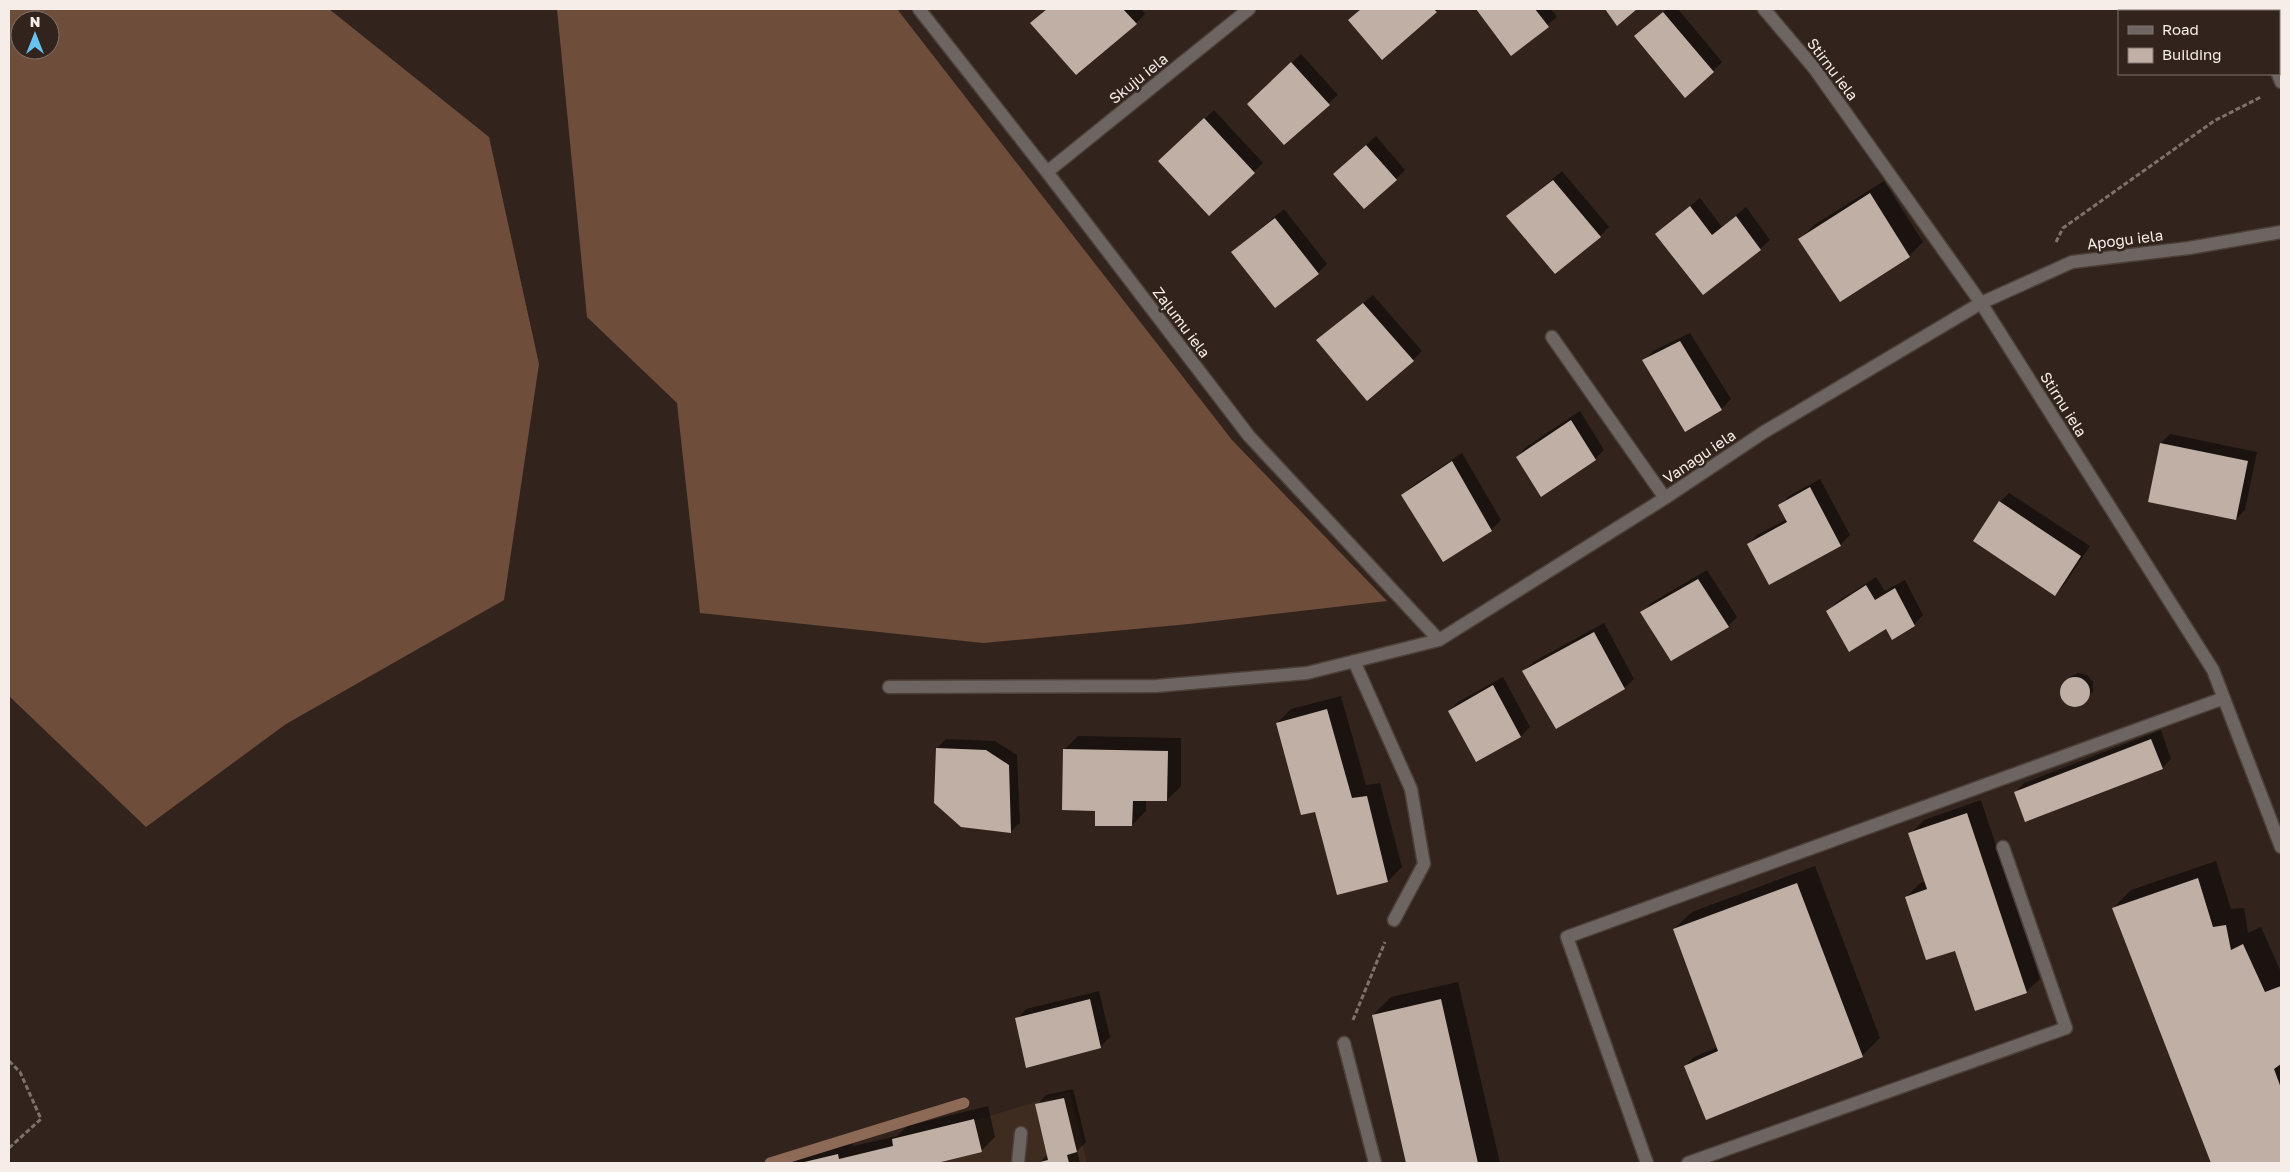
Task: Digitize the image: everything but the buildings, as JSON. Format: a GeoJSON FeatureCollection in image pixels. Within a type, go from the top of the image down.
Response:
{"type":"FeatureCollection","features":[{"type":"Feature","properties":{"kind":"street","name":"Zaļumu iela"},"geometry":{"type":"LineString","coordinates":[[919,9],[1048,172],[1249,436],[1439,640]]}},
{"type":"Feature","properties":{"kind":"street","name":"Skuju iela"},"geometry":{"type":"LineString","coordinates":[[1048,172],[1249,9]]}},
{"type":"Feature","properties":{"kind":"street","name":"Stirnu iela"},"geometry":{"type":"LineString","coordinates":[[1765,9],[1814,68],[1981,303],[2213,670],[2281,847]]}},
{"type":"Feature","properties":{"kind":"street","name":"Apogu iela"},"geometry":{"type":"LineString","coordinates":[[1981,303],[2072,262],[2189,248],[2281,232]]}},
{"type":"Feature","properties":{"kind":"street","name":"Vanagu iela"},"geometry":{"type":"LineString","coordinates":[[889,687],[1156,686],[1307,673],[1439,640],[1665,498],[1764,432],[1981,303]]}},
{"type":"Feature","properties":{"kind":"street"},"geometry":{"type":"LineString","coordinates":[[1552,337],[1665,498]]}},
{"type":"Feature","properties":{"kind":"street"},"geometry":{"type":"LineString","coordinates":[[1354,661],[1411,789],[1424,864],[1394,920]]}},
{"type":"Feature","properties":{"kind":"street"},"geometry":{"type":"LineString","coordinates":[[1646,1163],[1567,938],[2224,698]]}},
{"type":"Feature","properties":{"kind":"street"},"geometry":{"type":"LineString","coordinates":[[1688,1163],[2066,1028],[2003,847]]}},
{"type":"Feature","properties":{"kind":"street"},"geometry":{"type":"LineString","coordinates":[[1344,1044],[1375,1163]]}},
{"type":"Feature","properties":{"kind":"street"},"geometry":{"type":"LineString","coordinates":[[1018,1163],[1021,1132]]}},
{"type":"Feature","properties":{"kind":"path"},"geometry":{"type":"LineString","coordinates":[[2037,278],[2063,228],[2214,121],[2264,96]]}},
{"type":"Feature","properties":{"kind":"path"},"geometry":{"type":"LineString","coordinates":[[1344,1044],[1394,920]]}},
{"type":"Feature","properties":{"kind":"path"},"geometry":{"type":"LineString","coordinates":[[9,1061],[20,1072],[41,1119],[9,1148]]}},
{"type":"Feature","properties":{"kind":"shaded area"},"geometry":{"type":"Polygon","coordinates":[[[9,9],[329,9],[489,137],[539,364],[504,600],[286,724],[146,827],[9,696],[9,9]]]}},
{"type":"Feature","properties":{"kind":"shaded area"},"geometry":{"type":"Polygon","coordinates":[[[557,9],[897,9],[1232,440],[1387,601],[1189,624],[983,643],[700,613],[677,403],[587,317],[557,9]]]}},
{"type":"Feature","properties":{"kind":"shaded area"},"geometry":{"type":"Polygon","coordinates":[[[1070,1092],[1087,1163],[832,1163],[1070,1092]]]}},
{"type":"Feature","properties":{"kind":"waterway"},"geometry":{"type":"LineString","coordinates":[[770,1163],[964,1103]]}}]}
